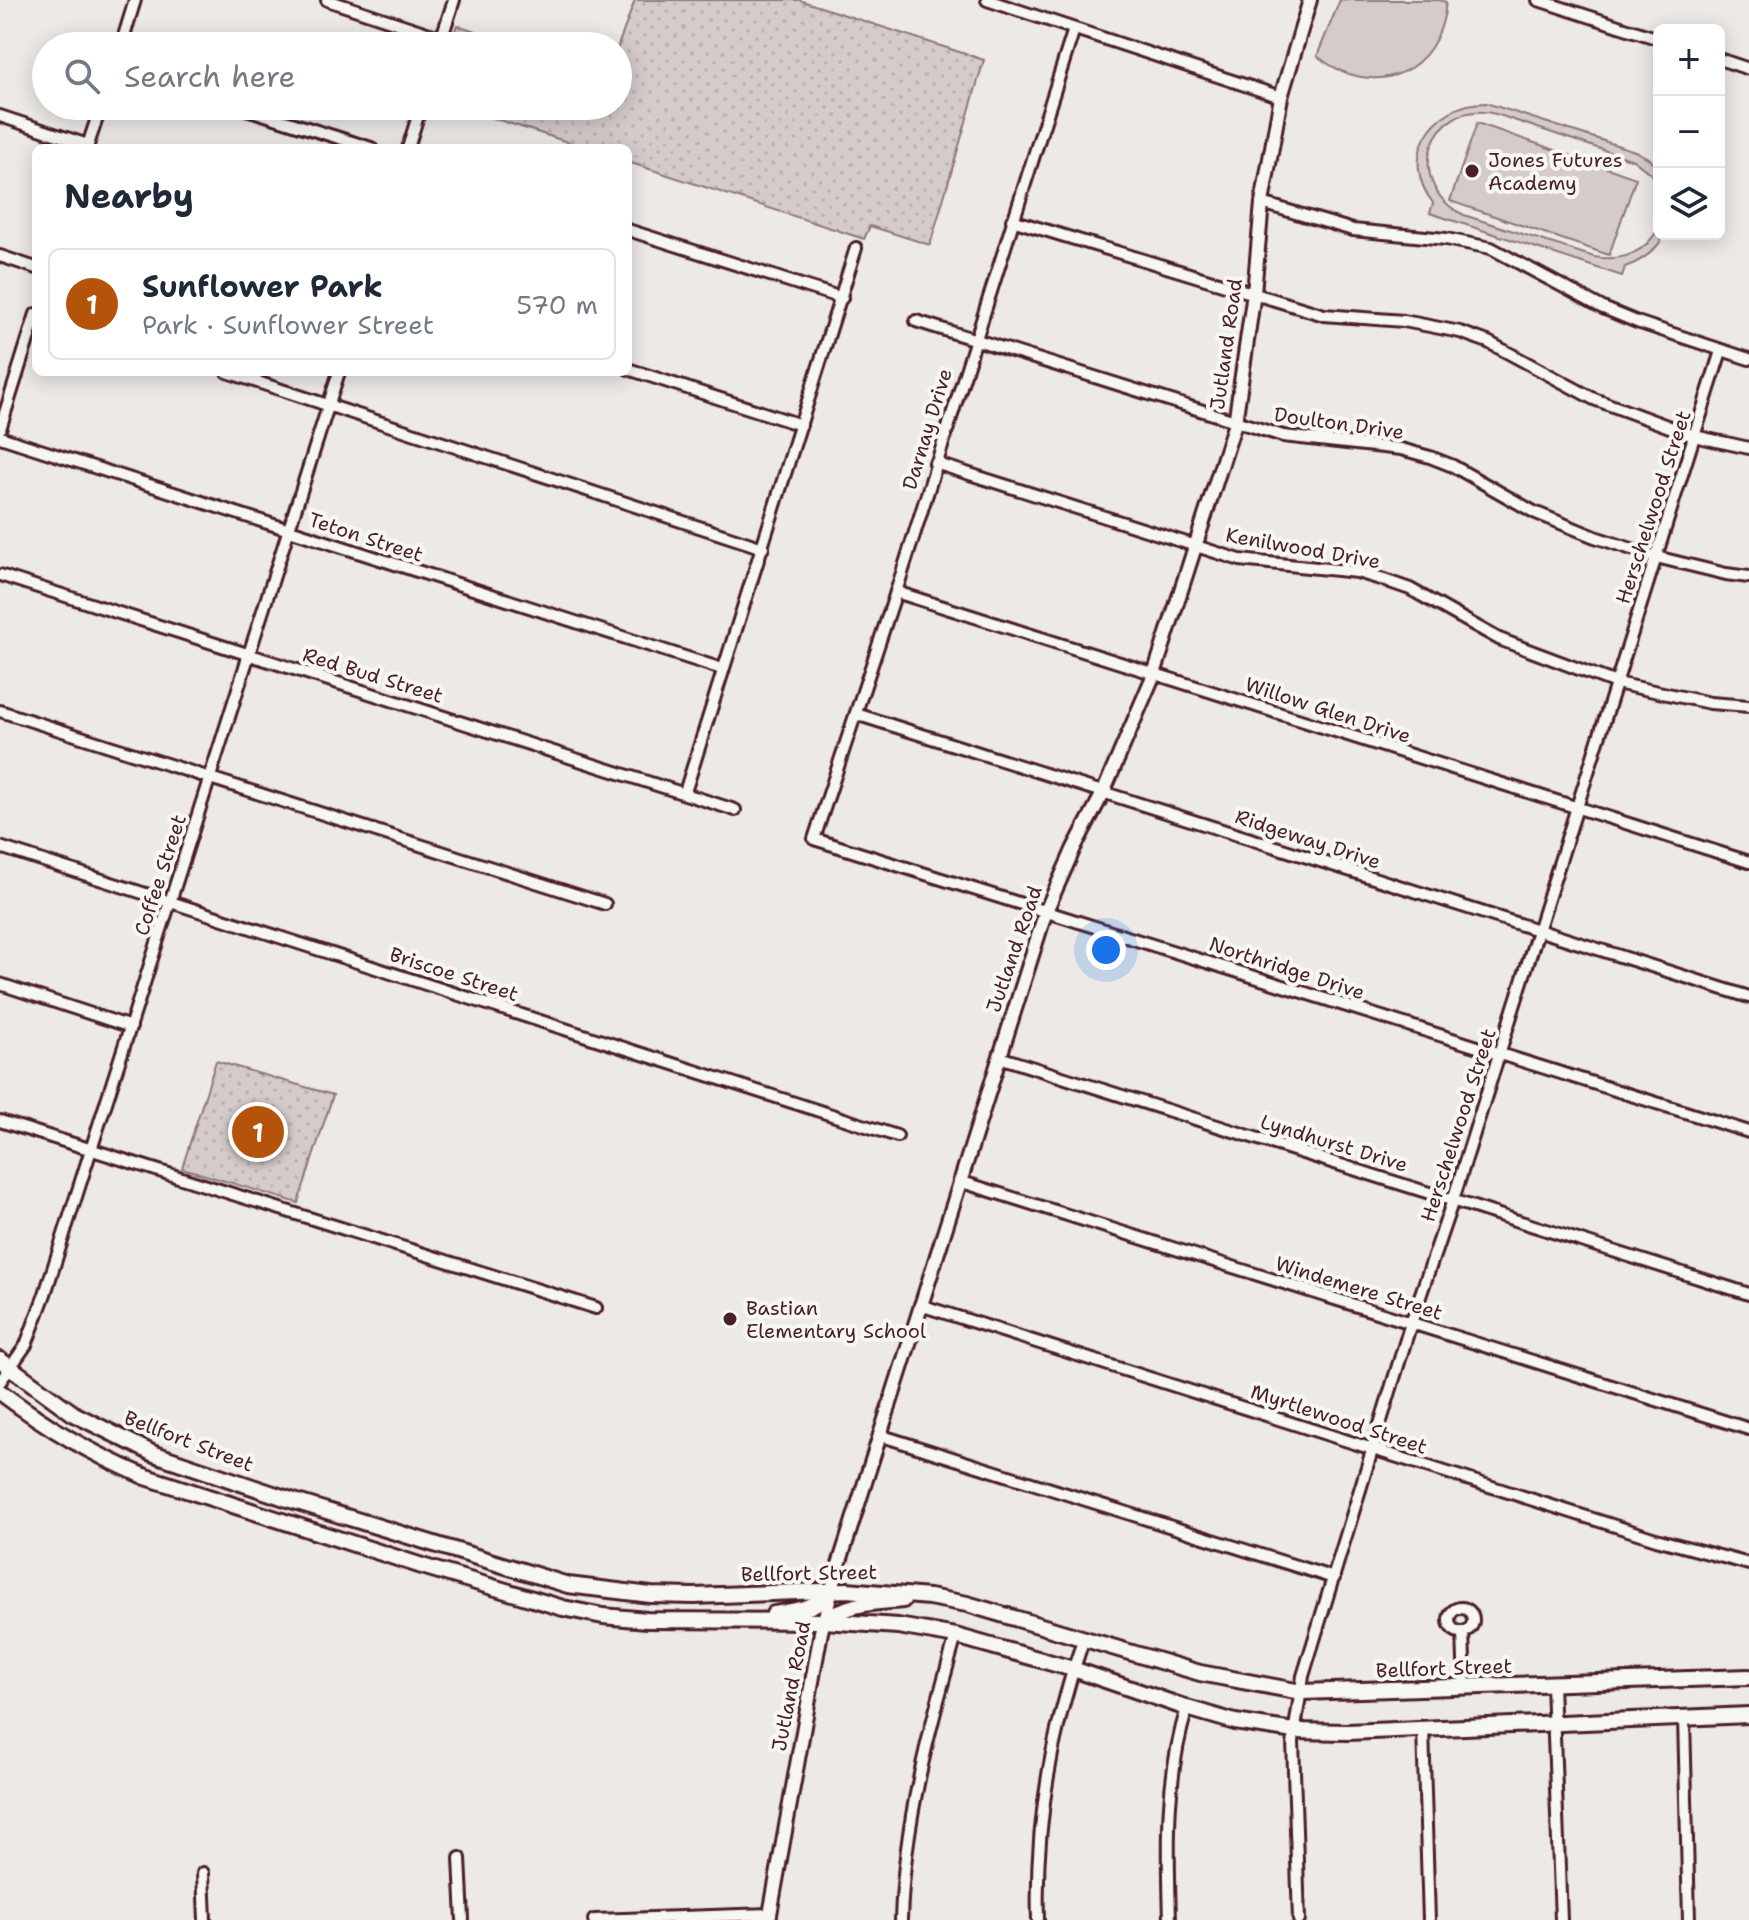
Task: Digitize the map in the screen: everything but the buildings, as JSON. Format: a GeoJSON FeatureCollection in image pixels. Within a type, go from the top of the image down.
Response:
{"type":"FeatureCollection","features":[{"type":"Feature","properties":{"kind":"main road","name":"Bellfort Street"},"geometry":{"type":"LineString","coordinates":[[6,1364],[74,1414],[152,1453],[291,1500],[568,1585],[651,1595],[831,1590],[929,1597],[967,1604],[1200,1673],[1301,1692],[1749,1677]]}},
{"type":"Feature","properties":{"kind":"main road"},"geometry":{"type":"LineString","coordinates":[[0,1392],[55,1432],[94,1454],[146,1477],[422,1566],[563,1608],[603,1616],[695,1621],[824,1621],[898,1626],[956,1636],[1073,1669],[1235,1722],[1294,1731],[1423,1729],[1749,1715]]}},
{"type":"Feature","properties":{"kind":"main road"},"geometry":{"type":"LineString","coordinates":[[146,1477],[152,1453]]}},
{"type":"Feature","properties":{"kind":"main road"},"geometry":{"type":"LineString","coordinates":[[286,1522],[291,1500]]}},
{"type":"Feature","properties":{"kind":"main road"},"geometry":{"type":"LineString","coordinates":[[422,1566],[430,1543]]}},
{"type":"Feature","properties":{"kind":"main road"},"geometry":{"type":"LineString","coordinates":[[563,1608],[568,1585]]}},
{"type":"Feature","properties":{"kind":"main road"},"geometry":{"type":"LineString","coordinates":[[751,1620],[816,1604],[825,1599],[831,1590]]}},
{"type":"Feature","properties":{"kind":"main road"},"geometry":{"type":"LineString","coordinates":[[694,1596],[695,1621]]}},
{"type":"Feature","properties":{"kind":"main road"},"geometry":{"type":"LineString","coordinates":[[824,1621],[852,1605],[929,1597]]}},
{"type":"Feature","properties":{"kind":"street"},"geometry":{"type":"LineString","coordinates":[[125,32],[135,0]]}},
{"type":"Feature","properties":{"kind":"street"},"geometry":{"type":"LineString","coordinates":[[327,0],[414,32]]}},
{"type":"Feature","properties":{"kind":"street"},"geometry":{"type":"LineString","coordinates":[[444,32],[454,0]]}},
{"type":"Feature","properties":{"kind":"street"},"geometry":{"type":"LineString","coordinates":[[987,0],[1281,97]]}},
{"type":"Feature","properties":{"kind":"street","name":"Jutland Road"},"geometry":{"type":"LineString","coordinates":[[769,1917],[831,1590],[879,1435],[1046,911],[1103,793],[1154,674],[1235,423],[1254,293],[1262,203],[1281,97],[1310,0]]}},
{"type":"Feature","properties":{"kind":"street"},"geometry":{"type":"LineString","coordinates":[[1538,0],[1653,37]]}},
{"type":"Feature","properties":{"kind":"street","name":"Darnay Drive"},"geometry":{"type":"LineString","coordinates":[[814,839],[896,592],[1074,29]]}},
{"type":"Feature","properties":{"kind":"street"},"geometry":{"type":"LineString","coordinates":[[1725,61],[1749,69]]}},
{"type":"Feature","properties":{"kind":"street"},"geometry":{"type":"LineString","coordinates":[[0,116],[79,144]]}},
{"type":"Feature","properties":{"kind":"street"},"geometry":{"type":"LineString","coordinates":[[89,144],[97,120]]}},
{"type":"Feature","properties":{"kind":"street"},"geometry":{"type":"LineString","coordinates":[[282,120],[358,144]]}},
{"type":"Feature","properties":{"kind":"street"},"geometry":{"type":"LineString","coordinates":[[409,144],[417,120]]}},
{"type":"Feature","properties":{"kind":"street"},"geometry":{"type":"LineString","coordinates":[[1262,203],[1353,230],[1446,239],[1491,248],[1603,308],[1749,359]]}},
{"type":"Feature","properties":{"kind":"street"},"geometry":{"type":"LineString","coordinates":[[1012,220],[1324,315],[1404,321],[1460,332],[1488,342],[1594,399],[1694,436],[1749,448]]}},
{"type":"Feature","properties":{"kind":"street"},"geometry":{"type":"LineString","coordinates":[[632,231],[842,298]]}},
{"type":"Feature","properties":{"kind":"street"},"geometry":{"type":"LineString","coordinates":[[685,792],[856,248]]}},
{"type":"Feature","properties":{"kind":"street"},"geometry":{"type":"LineString","coordinates":[[0,256],[32,267]]}},
{"type":"Feature","properties":{"kind":"street","name":"Doulton Drive"},"geometry":{"type":"LineString","coordinates":[[916,321],[1283,436],[1401,449],[1430,457],[1453,466],[1534,512],[1595,537],[1656,557],[1749,577]]}},
{"type":"Feature","properties":{"kind":"street"},"geometry":{"type":"LineString","coordinates":[[0,429],[32,327]]}},
{"type":"Feature","properties":{"kind":"street","name":"Herschelwood Street"},"geometry":{"type":"LineString","coordinates":[[1299,1920],[1294,1731],[1303,1676],[1411,1323],[1500,1054],[1721,351]]}},
{"type":"Feature","properties":{"kind":"street"},"geometry":{"type":"LineString","coordinates":[[632,370],[801,425]]}},
{"type":"Feature","properties":{"kind":"street"},"geometry":{"type":"LineString","coordinates":[[239,376],[763,548]]}},
{"type":"Feature","properties":{"kind":"street","name":"Coffee Street"},"geometry":{"type":"LineString","coordinates":[[0,1382],[6,1364],[26,1345],[40,1308],[251,656],[338,376]]}},
{"type":"Feature","properties":{"kind":"street"},"geometry":{"type":"LineString","coordinates":[[0,388],[12,392]]}},
{"type":"Feature","properties":{"kind":"street","name":"Teton Street"},"geometry":{"type":"LineString","coordinates":[[0,437],[722,669]]}},
{"type":"Feature","properties":{"kind":"street","name":"Kenilwood Drive"},"geometry":{"type":"LineString","coordinates":[[935,463],[1240,560],[1357,572],[1384,580],[1410,589],[1499,639],[1616,683],[1710,703],[1749,706]]}},
{"type":"Feature","properties":{"kind":"street","name":"Red Bud Street"},"geometry":{"type":"LineString","coordinates":[[0,575],[735,810]]}},
{"type":"Feature","properties":{"kind":"street","name":"Willow Glen Drive"},"geometry":{"type":"LineString","coordinates":[[896,592],[1749,862]]}},
{"type":"Feature","properties":{"kind":"street"},"geometry":{"type":"LineString","coordinates":[[0,711],[605,904]]}},
{"type":"Feature","properties":{"kind":"street","name":"Ridgeway Drive"},"geometry":{"type":"LineString","coordinates":[[856,714],[1749,997]]}},
{"type":"Feature","properties":{"kind":"street","name":"Northridge Drive"},"geometry":{"type":"LineString","coordinates":[[814,839],[1749,1132]]}},
{"type":"Feature","properties":{"kind":"street","name":"Briscoe Street"},"geometry":{"type":"LineString","coordinates":[[0,847],[897,1136]]}},
{"type":"Feature","properties":{"kind":"street"},"geometry":{"type":"LineString","coordinates":[[0,984],[131,1027]]}},
{"type":"Feature","properties":{"kind":"street","name":"Lyndhurst Drive"},"geometry":{"type":"LineString","coordinates":[[999,1057],[1749,1294]]}},
{"type":"Feature","properties":{"kind":"street"},"geometry":{"type":"LineString","coordinates":[[0,1121],[596,1308]]}},
{"type":"Feature","properties":{"kind":"street","name":"Windemere Street"},"geometry":{"type":"LineString","coordinates":[[959,1181],[1749,1429]]}},
{"type":"Feature","properties":{"kind":"street","name":"Myrtlewood Street"},"geometry":{"type":"LineString","coordinates":[[920,1305],[1656,1539],[1749,1564]]}},
{"type":"Feature","properties":{"kind":"street"},"geometry":{"type":"LineString","coordinates":[[879,1435],[1334,1578]]}},
{"type":"Feature","properties":{"kind":"street"},"geometry":{"type":"LineString","coordinates":[[1463,1632],[1465,1688]]}},
{"type":"Feature","properties":{"kind":"street"},"geometry":{"type":"LineString","coordinates":[[901,1920],[907,1844],[915,1797],[930,1724],[956,1636]]}},
{"type":"Feature","properties":{"kind":"street"},"geometry":{"type":"LineString","coordinates":[[1038,1920],[1046,1779],[1073,1669],[1084,1638]]}},
{"type":"Feature","properties":{"kind":"street"},"geometry":{"type":"LineString","coordinates":[[1552,1684],[1561,1920]]}},
{"type":"Feature","properties":{"kind":"street"},"geometry":{"type":"LineString","coordinates":[[1170,1920],[1170,1779],[1175,1746],[1187,1708]]}},
{"type":"Feature","properties":{"kind":"street"},"geometry":{"type":"LineString","coordinates":[[1684,1718],[1689,1920]]}},
{"type":"Feature","properties":{"kind":"street"},"geometry":{"type":"LineString","coordinates":[[1423,1729],[1429,1920]]}},
{"type":"Feature","properties":{"kind":"street"},"geometry":{"type":"LineString","coordinates":[[460,1858],[463,1920]]}},
{"type":"Feature","properties":{"kind":"street"},"geometry":{"type":"LineString","coordinates":[[203,1873],[205,1920]]}},
{"type":"Feature","properties":{"kind":"street"},"geometry":{"type":"LineString","coordinates":[[594,1920],[769,1917]]}},
{"type":"Feature","properties":{"kind":"shaded area"},"geometry":{"type":"Polygon","coordinates":[[[635,0],[799,0],[984,60],[930,245],[870,226],[864,239],[632,163],[632,144],[574,144],[499,120],[632,120],[632,32],[623,32],[635,0]]]}},
{"type":"Feature","properties":{"kind":"shaded area"},"geometry":{"type":"Polygon","coordinates":[[[1340,0],[1446,2],[1441,27],[1431,48],[1417,63],[1400,73],[1381,78],[1360,77],[1338,70],[1317,56],[1340,0]]]}},
{"type":"Feature","properties":{"kind":"shaded area"},"geometry":{"type":"Polygon","coordinates":[[[457,25],[478,32],[455,32],[457,25]]]}},
{"type":"Feature","properties":{"kind":"shaded area"},"geometry":{"type":"Polygon","coordinates":[[[1486,103],[1635,151],[1653,163],[1653,178],[1633,160],[1496,114],[1473,112],[1454,118],[1440,131],[1431,147],[1429,165],[1433,184],[1445,201],[1464,215],[1594,257],[1623,257],[1640,249],[1653,237],[1653,240],[1661,240],[1643,258],[1625,267],[1622,276],[1430,213],[1433,203],[1423,186],[1419,168],[1420,152],[1426,136],[1436,123],[1466,105],[1486,103]]]}},
{"type":"Feature","properties":{"kind":"shaded area"},"geometry":{"type":"Polygon","coordinates":[[[1477,123],[1636,178],[1609,255],[1450,201],[1477,123]]]}},
{"type":"Feature","properties":{"kind":"shaded area"},"geometry":{"type":"Polygon","coordinates":[[[216,1061],[333,1095],[298,1203],[182,1168],[216,1061]]]}},
{"type":"Feature","properties":{"kind":"place","name":"Jones Futures Academy"},"geometry":{"type":"Point","coordinates":[1472,171]}},
{"type":"Feature","properties":{"kind":"place","name":"Sunflower Park"},"geometry":{"type":"Point","coordinates":[258,1132]}},
{"type":"Feature","properties":{"kind":"place","name":"Bastian Elementary School"},"geometry":{"type":"Point","coordinates":[730,1319]}}]}
